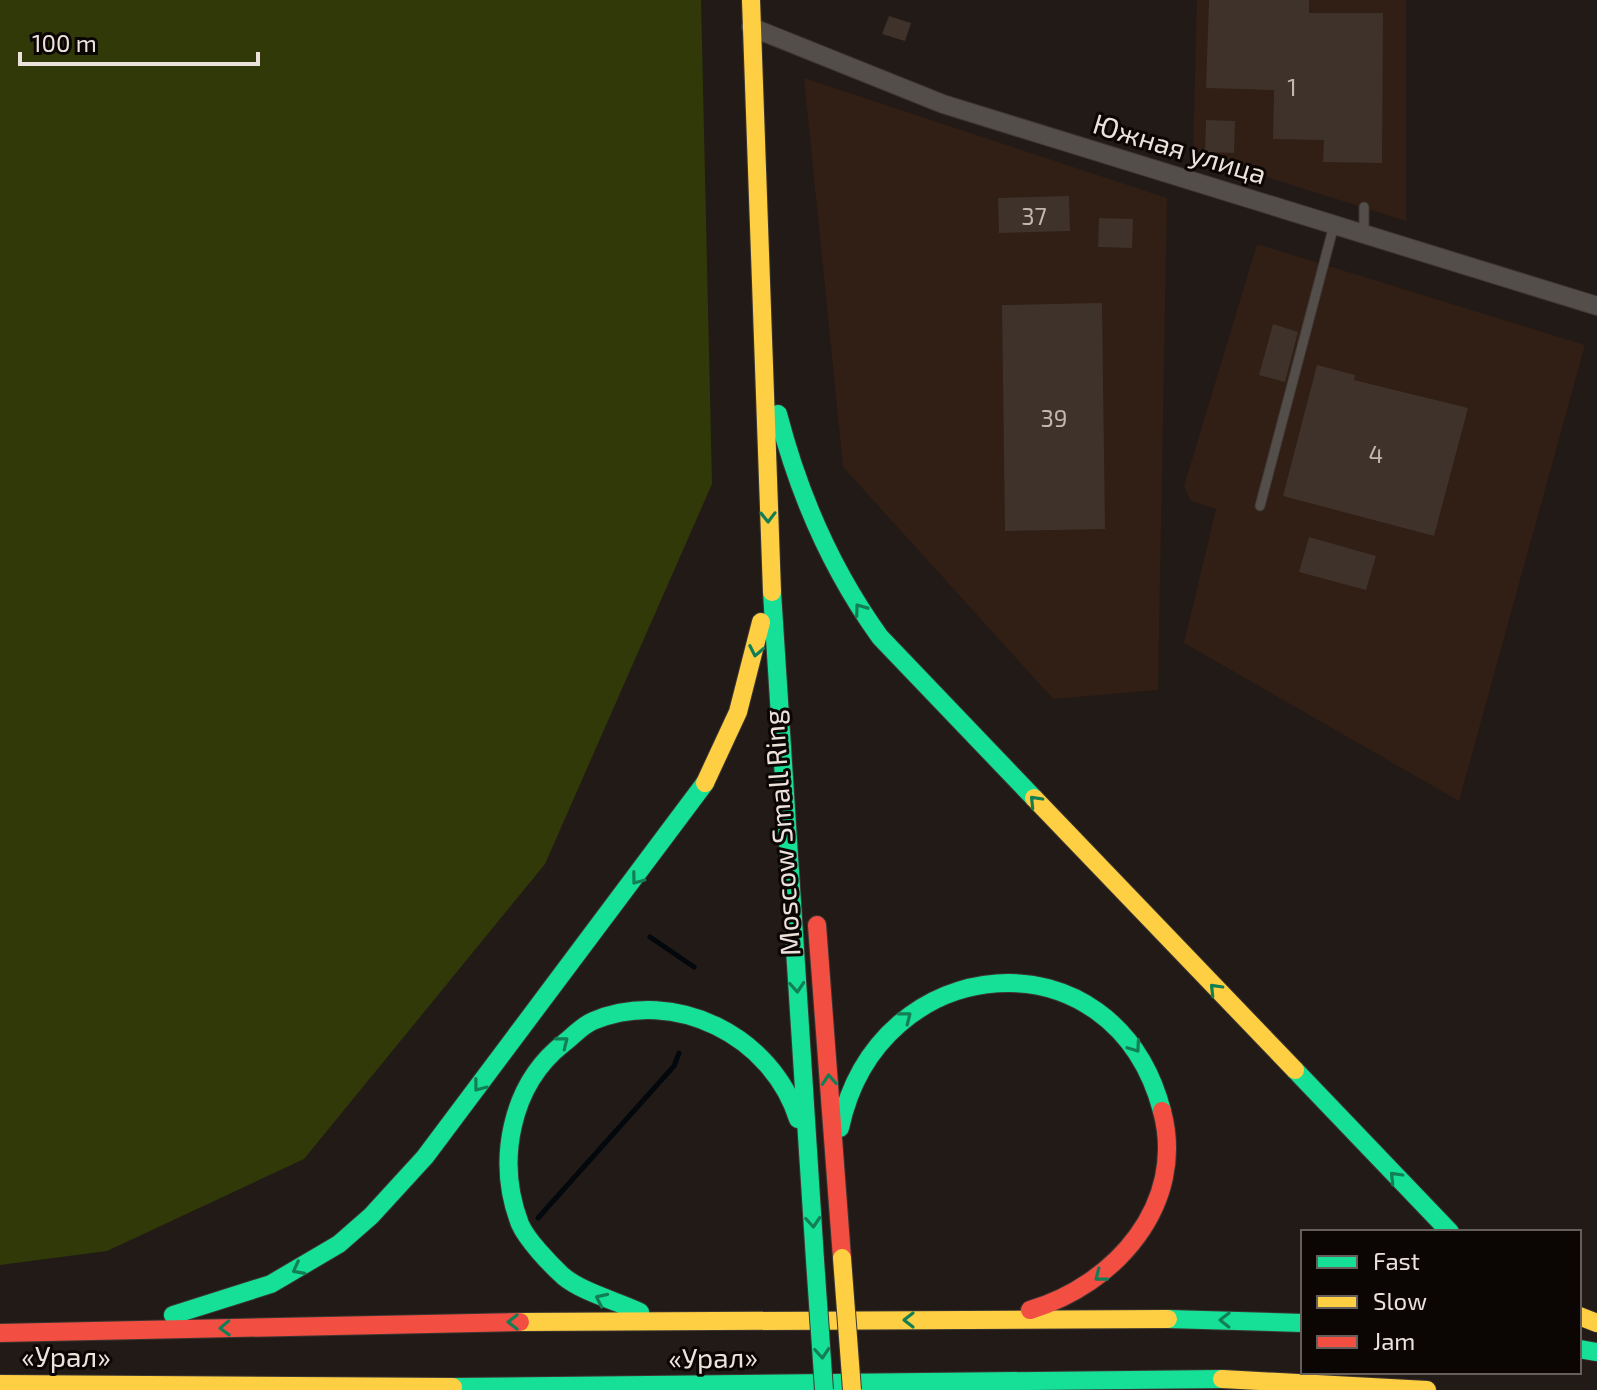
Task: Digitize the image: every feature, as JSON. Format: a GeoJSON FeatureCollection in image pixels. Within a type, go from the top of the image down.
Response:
{"type":"FeatureCollection","features":[{"type":"Feature","properties":{"kind":"highway","name":"Moscow Small Ring"},"geometry":{"type":"LineString","coordinates":[[751,0],[769,546],[824,1390]]}},
{"type":"Feature","properties":{"kind":"highway","name":"Moscow Small Ring"},"geometry":{"type":"LineString","coordinates":[[762,271],[794,639]]}},
{"type":"Feature","properties":{"kind":"highway"},"geometry":{"type":"LineString","coordinates":[[773,393],[797,477],[819,536],[836,573],[880,637],[1448,1230]]}},
{"type":"Feature","properties":{"kind":"highway"},"geometry":{"type":"LineString","coordinates":[[112,1331],[214,1305],[271,1284],[313,1261],[371,1216],[425,1157],[672,833],[717,762],[733,730],[756,653],[769,546]]}},
{"type":"Feature","properties":{"kind":"highway","name":"Moscow Small Ring"},"geometry":{"type":"LineString","coordinates":[[815,904],[852,1390]]}},
{"type":"Feature","properties":{"kind":"highway"},"geometry":{"type":"LineString","coordinates":[[837,1186],[841,1119],[857,1074],[886,1034],[904,1017],[940,994],[977,982],[1012,979],[1050,987],[1105,1015],[1127,1036],[1146,1062],[1160,1094],[1168,1131],[1169,1169],[1158,1204],[1123,1257],[1101,1278],[1073,1296],[987,1320]]}},
{"type":"Feature","properties":{"kind":"highway"},"geometry":{"type":"LineString","coordinates":[[675,1321],[606,1303],[576,1287],[534,1251],[508,1187],[509,1131],[515,1102],[547,1054],[587,1025],[633,1010],[659,1008],[684,1012],[718,1025],[752,1047],[784,1085],[795,1106],[810,1184]]}},
{"type":"Feature","properties":{"kind":"highway","name":"«Урал»"},"geometry":{"type":"LineString","coordinates":[[0,1333],[388,1323],[1139,1318],[1301,1323]]}},
{"type":"Feature","properties":{"kind":"highway","name":"«Урал»"},"geometry":{"type":"LineString","coordinates":[[0,1384],[673,1388],[963,1379],[1137,1378],[1363,1384],[1427,1390]]}},
{"type":"Feature","properties":{"kind":"highway"},"geometry":{"type":"LineString","coordinates":[[963,1379],[1045,1390]]}},
{"type":"Feature","properties":{"kind":"highway"},"geometry":{"type":"LineString","coordinates":[[56,1384],[101,1390]]}},
{"type":"Feature","properties":{"kind":"street","name":"Южная улица"},"geometry":{"type":"LineString","coordinates":[[751,27],[943,104],[1597,306]]}},
{"type":"Feature","properties":{"kind":"lane"},"geometry":{"type":"LineString","coordinates":[[1364,207],[1364,234]]}},
{"type":"Feature","properties":{"kind":"lane"},"geometry":{"type":"LineString","coordinates":[[1260,506],[1334,225]]}},
{"type":"Feature","properties":{"kind":"shaded area"},"geometry":{"type":"Polygon","coordinates":[[[1197,0],[1406,0],[1406,221],[1193,154],[1197,0]]]}},
{"type":"Feature","properties":{"kind":"shaded area"},"geometry":{"type":"Polygon","coordinates":[[[804,78],[1167,198],[1158,690],[1053,699],[843,467],[804,78]]]}},
{"type":"Feature","properties":{"kind":"shaded area"},"geometry":{"type":"Polygon","coordinates":[[[1257,244],[1585,345],[1459,801],[1184,643],[1216,509],[1191,501],[1184,486],[1257,244]]]}},
{"type":"Feature","properties":{"kind":"green space"},"geometry":{"type":"Polygon","coordinates":[[[0,0],[701,0],[712,484],[545,864],[304,1159],[107,1251],[0,1265],[0,0]]]}},
{"type":"Feature","properties":{"kind":"building"},"geometry":{"type":"Polygon","coordinates":[[[1209,0],[1309,0],[1309,13],[1383,13],[1382,163],[1323,162],[1324,140],[1273,139],[1274,90],[1206,88],[1209,0]]]}},
{"type":"Feature","properties":{"kind":"building"},"geometry":{"type":"Polygon","coordinates":[[[889,16],[911,23],[905,41],[882,34],[889,16]]]}},
{"type":"Feature","properties":{"kind":"building"},"geometry":{"type":"Polygon","coordinates":[[[1206,120],[1235,121],[1234,153],[1205,152],[1206,120]]]}},
{"type":"Feature","properties":{"kind":"building"},"geometry":{"type":"Polygon","coordinates":[[[1069,196],[1070,231],[999,233],[998,198],[1069,196]]]}},
{"type":"Feature","properties":{"kind":"building"},"geometry":{"type":"Polygon","coordinates":[[[1099,218],[1133,219],[1132,248],[1098,247],[1099,218]]]}},
{"type":"Feature","properties":{"kind":"building"},"geometry":{"type":"Polygon","coordinates":[[[1102,303],[1105,529],[1005,531],[1002,305],[1102,303]]]}},
{"type":"Feature","properties":{"kind":"building"},"geometry":{"type":"Polygon","coordinates":[[[1273,324],[1298,332],[1285,382],[1259,375],[1273,324]]]}},
{"type":"Feature","properties":{"kind":"building"},"geometry":{"type":"Polygon","coordinates":[[[1317,365],[1355,375],[1354,380],[1468,408],[1434,536],[1283,496],[1317,365]]]}},
{"type":"Feature","properties":{"kind":"building"},"geometry":{"type":"Polygon","coordinates":[[[1309,537],[1376,556],[1366,590],[1299,572],[1309,537]]]}},
{"type":"Feature","properties":{"kind":"waterway"},"geometry":{"type":"LineString","coordinates":[[650,937],[694,967]]}},
{"type":"Feature","properties":{"kind":"waterway"},"geometry":{"type":"LineString","coordinates":[[538,1218],[674,1066],[679,1053]]}},
{"type":"Feature","properties":{"kind":"traffic: fast"},"geometry":{"type":"LineString","coordinates":[[778,414],[818,530],[862,611],[880,637],[1034,798]]}},
{"type":"Feature","properties":{"kind":"traffic: fast"},"geometry":{"type":"LineString","coordinates":[[772,592],[815,1260]]}},
{"type":"Feature","properties":{"kind":"traffic: fast"},"geometry":{"type":"LineString","coordinates":[[173,1315],[271,1284],[339,1244],[371,1216],[425,1157],[705,783]]}},
{"type":"Feature","properties":{"kind":"traffic: fast"},"geometry":{"type":"LineString","coordinates":[[840,1128],[863,1068],[900,1024],[946,995],[997,983],[1049,988],[1097,1011],[1136,1052],[1162,1111]]}},
{"type":"Feature","properties":{"kind":"traffic: fast"},"geometry":{"type":"LineString","coordinates":[[640,1312],[571,1282],[533,1244],[520,1224],[509,1175],[509,1151],[520,1102],[546,1060],[593,1021],[624,1012],[656,1010],[687,1015],[716,1026],[743,1043],[767,1064],[785,1090],[798,1119]]}},
{"type":"Feature","properties":{"kind":"traffic: fast"},"geometry":{"type":"LineString","coordinates":[[1295,1070],[1448,1230]]}},
{"type":"Feature","properties":{"kind":"traffic: fast"},"geometry":{"type":"LineString","coordinates":[[815,1260],[824,1390]]}},
{"type":"Feature","properties":{"kind":"traffic: fast"},"geometry":{"type":"LineString","coordinates":[[1168,1319],[1301,1323]]}},
{"type":"Feature","properties":{"kind":"traffic: fast"},"geometry":{"type":"LineString","coordinates":[[1581,1349],[1597,1352]]}},
{"type":"Feature","properties":{"kind":"traffic: fast"},"geometry":{"type":"LineString","coordinates":[[453,1387],[1222,1379]]}},
{"type":"Feature","properties":{"kind":"traffic: slow"},"geometry":{"type":"LineString","coordinates":[[751,0],[772,592]]}},
{"type":"Feature","properties":{"kind":"traffic: slow"},"geometry":{"type":"LineString","coordinates":[[705,783],[738,712],[761,622]]}},
{"type":"Feature","properties":{"kind":"traffic: slow"},"geometry":{"type":"LineString","coordinates":[[1034,798],[1295,1070]]}},
{"type":"Feature","properties":{"kind":"traffic: slow"},"geometry":{"type":"LineString","coordinates":[[842,1258],[852,1390]]}},
{"type":"Feature","properties":{"kind":"traffic: slow"},"geometry":{"type":"LineString","coordinates":[[1581,1317],[1597,1323]]}},
{"type":"Feature","properties":{"kind":"traffic: slow"},"geometry":{"type":"LineString","coordinates":[[520,1322],[1168,1319]]}},
{"type":"Feature","properties":{"kind":"traffic: slow"},"geometry":{"type":"LineString","coordinates":[[1222,1379],[1427,1390]]}},
{"type":"Feature","properties":{"kind":"traffic: slow"},"geometry":{"type":"LineString","coordinates":[[0,1384],[453,1387]]}},
{"type":"Feature","properties":{"kind":"traffic: jam"},"geometry":{"type":"LineString","coordinates":[[817,925],[842,1258]]}},
{"type":"Feature","properties":{"kind":"traffic: jam"},"geometry":{"type":"LineString","coordinates":[[1030,1310],[1061,1298],[1090,1281],[1116,1261],[1137,1236],[1154,1208],[1164,1178],[1167,1145],[1162,1111]]}},
{"type":"Feature","properties":{"kind":"traffic: jam"},"geometry":{"type":"LineString","coordinates":[[0,1333],[520,1322]]}}]}
